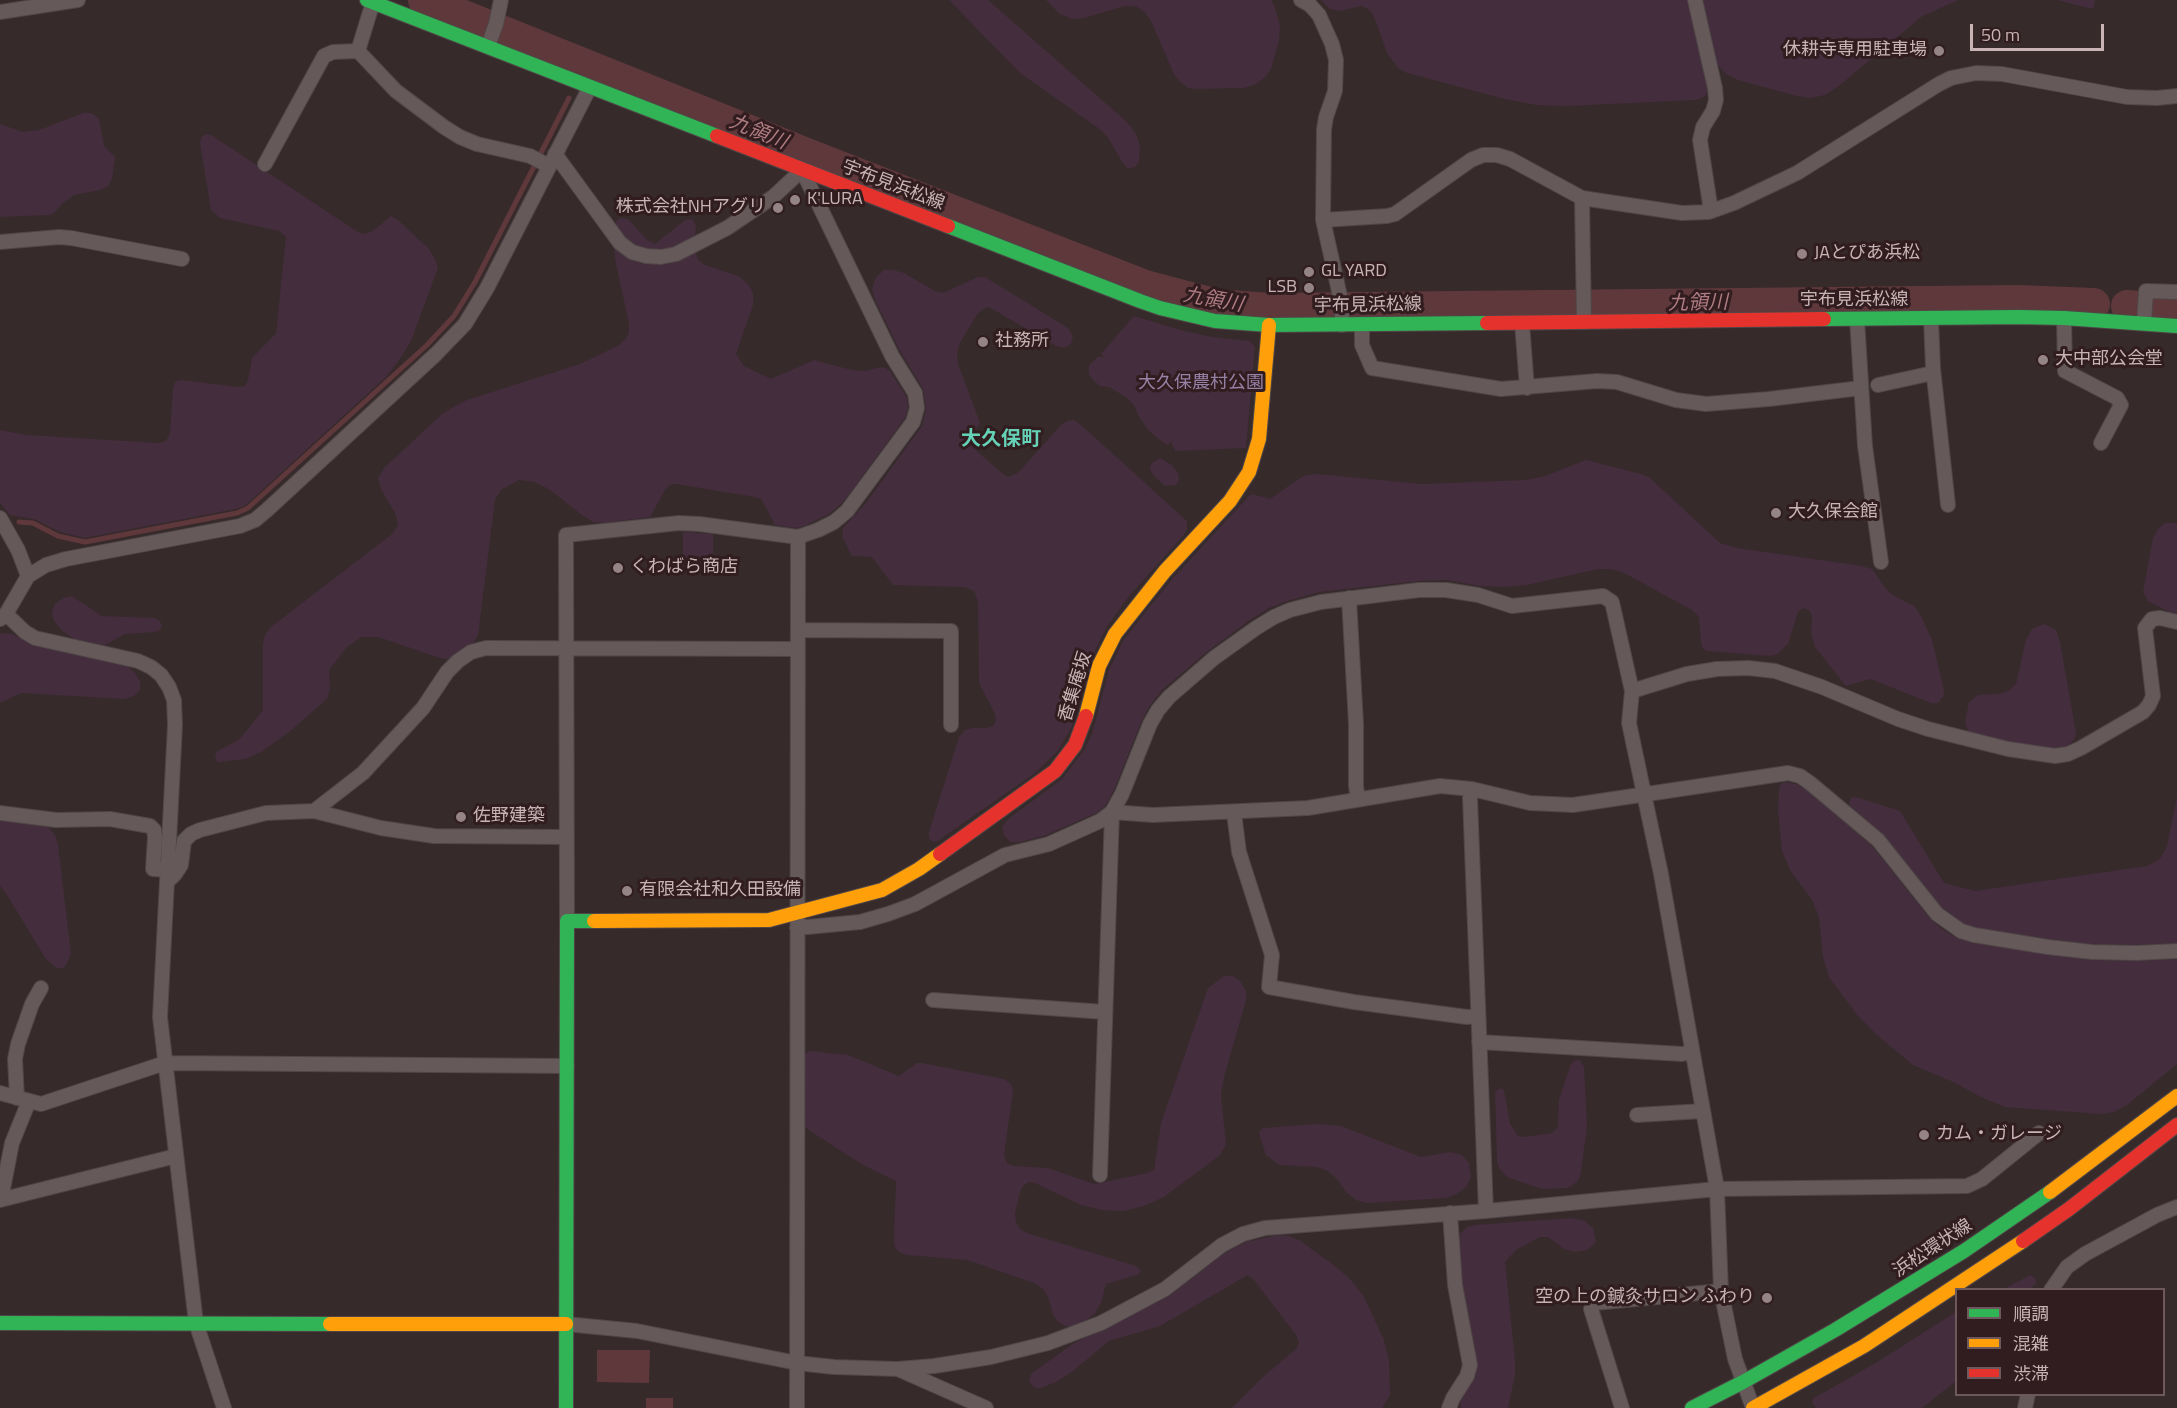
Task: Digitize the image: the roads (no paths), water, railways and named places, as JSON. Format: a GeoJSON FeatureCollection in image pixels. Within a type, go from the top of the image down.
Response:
{"type":"FeatureCollection","features":[{"type":"Feature","properties":{"kind":"main road","name":"宇布見浜松線"},"geometry":{"type":"LineString","coordinates":[[370,1],[492,36],[590,87],[1160,308],[1215,321],[1269,325],[1342,315],[1362,324],[1522,322],[1584,311],[1857,319],[2064,318],[2145,311],[2177,326]]}},
{"type":"Feature","properties":{"kind":"main road","name":"香集庵坂"},"geometry":{"type":"LineString","coordinates":[[567,921],[768,920],[882,890],[907,877],[1042,781],[1066,759],[1082,730],[1099,666],[1115,634],[1165,571],[1230,501],[1249,472],[1259,439],[1269,325]]}},
{"type":"Feature","properties":{"kind":"main road"},"geometry":{"type":"LineString","coordinates":[[566,1408],[567,921]]}},
{"type":"Feature","properties":{"kind":"main road","name":"浜松環状線"},"geometry":{"type":"LineString","coordinates":[[1692,1408],[1743,1383],[1868,1311],[1964,1251],[2058,1187],[2177,1096]]}},
{"type":"Feature","properties":{"kind":"main road"},"geometry":{"type":"LineString","coordinates":[[1753,1408],[1864,1346],[1968,1279],[2069,1209],[2177,1125]]}},
{"type":"Feature","properties":{"kind":"main road"},"geometry":{"type":"LineString","coordinates":[[0,1323],[566,1324]]}},
{"type":"Feature","properties":{"kind":"street"},"geometry":{"type":"LineString","coordinates":[[0,12],[78,0]]}},
{"type":"Feature","properties":{"kind":"street"},"geometry":{"type":"LineString","coordinates":[[492,36],[501,0]]}},
{"type":"Feature","properties":{"kind":"street"},"geometry":{"type":"LineString","coordinates":[[1301,0],[1310,5],[1323,22],[1336,60],[1335,91],[1324,129],[1323,220],[1342,315]]}},
{"type":"Feature","properties":{"kind":"street"},"geometry":{"type":"LineString","coordinates":[[1695,0],[1715,88],[1713,111],[1703,127],[1700,140],[1711,211]]}},
{"type":"Feature","properties":{"kind":"street"},"geometry":{"type":"LineString","coordinates":[[358,51],[370,1]]}},
{"type":"Feature","properties":{"kind":"street"},"geometry":{"type":"LineString","coordinates":[[265,164],[324,56],[333,52],[358,51],[396,91],[444,127],[477,144],[544,160],[620,243],[632,252],[646,256],[661,257],[675,254],[727,228],[773,197],[802,170],[892,356],[915,393],[917,408],[913,422],[847,511],[834,522],[798,537],[679,523],[566,536],[567,921]]}},
{"type":"Feature","properties":{"kind":"street"},"geometry":{"type":"LineString","coordinates":[[1323,220],[1387,216],[1395,213],[1471,160],[1483,155],[1497,155],[1510,159],[1582,198],[1682,213],[1711,211],[1734,203],[1797,173],[1939,84],[1963,75],[1989,72],[2127,97],[2177,96]]}},
{"type":"Feature","properties":{"kind":"street"},"geometry":{"type":"LineString","coordinates":[[224,1408],[196,1323],[160,1017],[176,725],[174,700],[161,675],[151,667],[138,661],[35,638],[3,617],[28,576],[46,565],[66,559],[240,526],[261,515],[436,354],[465,324],[487,288],[544,160],[590,87]]}},
{"type":"Feature","properties":{"kind":"street"},"geometry":{"type":"LineString","coordinates":[[1582,198],[1584,311]]}},
{"type":"Feature","properties":{"kind":"street"},"geometry":{"type":"LineString","coordinates":[[0,242],[65,238],[182,259]]}},
{"type":"Feature","properties":{"kind":"street"},"geometry":{"type":"LineString","coordinates":[[2145,311],[2146,291],[2177,292]]}},
{"type":"Feature","properties":{"kind":"street"},"geometry":{"type":"LineString","coordinates":[[2064,318],[2065,371],[2117,398],[2121,405],[2101,443]]}},
{"type":"Feature","properties":{"kind":"street"},"geometry":{"type":"LineString","coordinates":[[1857,319],[1865,446],[1881,562]]}},
{"type":"Feature","properties":{"kind":"street"},"geometry":{"type":"LineString","coordinates":[[1931,319],[1933,373],[1948,505]]}},
{"type":"Feature","properties":{"kind":"street"},"geometry":{"type":"LineString","coordinates":[[1522,322],[1527,388]]}},
{"type":"Feature","properties":{"kind":"street"},"geometry":{"type":"LineString","coordinates":[[1362,324],[1362,345],[1372,368],[1501,388],[1527,388],[1597,381],[1617,382],[1676,400],[1706,404],[1861,388]]}},
{"type":"Feature","properties":{"kind":"street"},"geometry":{"type":"LineString","coordinates":[[1878,385],[1933,373]]}},
{"type":"Feature","properties":{"kind":"street"},"geometry":{"type":"LineString","coordinates":[[0,518],[18,550],[28,576]]}},
{"type":"Feature","properties":{"kind":"street"},"geometry":{"type":"LineString","coordinates":[[796,1408],[798,537]]}},
{"type":"Feature","properties":{"kind":"street"},"geometry":{"type":"LineString","coordinates":[[1100,1175],[1112,813],[1150,724],[1169,696],[1214,658],[1274,617],[1290,609],[1321,602],[1419,590],[1446,590],[1478,595],[1512,606],[1603,596],[1612,602],[1632,691],[1629,723],[1661,874],[1717,1189],[1720,1291],[1731,1343],[1753,1408]]}},
{"type":"Feature","properties":{"kind":"street"},"geometry":{"type":"LineString","coordinates":[[1349,598],[1358,799]]}},
{"type":"Feature","properties":{"kind":"street"},"geometry":{"type":"LineString","coordinates":[[1632,691],[1709,670],[1748,668],[1775,671],[1928,729],[2008,749],[2055,756],[2068,754],[2081,748],[2143,712],[2153,696],[2145,628],[2152,619],[2160,618],[2177,622]]}},
{"type":"Feature","properties":{"kind":"street"},"geometry":{"type":"LineString","coordinates":[[798,630],[951,631],[951,725]]}},
{"type":"Feature","properties":{"kind":"street"},"geometry":{"type":"LineString","coordinates":[[314,812],[363,773],[423,708],[447,672],[471,652],[486,648],[798,649]]}},
{"type":"Feature","properties":{"kind":"street"},"geometry":{"type":"LineString","coordinates":[[797,928],[860,922],[888,914],[915,904],[1005,855],[1049,844],[1100,821],[1112,813],[1153,815],[1234,813],[1308,808],[1440,786],[1472,789],[1530,803],[1573,805],[1788,773],[1800,776],[1878,840],[1937,914],[1961,931],[2037,946],[2091,952],[2177,951]]}},
{"type":"Feature","properties":{"kind":"street"},"geometry":{"type":"LineString","coordinates":[[1472,789],[1470,798],[1486,1210]]}},
{"type":"Feature","properties":{"kind":"street"},"geometry":{"type":"LineString","coordinates":[[0,813],[56,820],[110,819],[144,824],[154,830],[153,869],[167,876],[175,874],[180,865],[184,841],[190,834],[266,813],[314,812],[381,828],[434,836],[567,837]]}},
{"type":"Feature","properties":{"kind":"street"},"geometry":{"type":"LineString","coordinates":[[1234,813],[1242,863],[1272,955],[1269,987],[1354,1002],[1467,1017],[1478,1016]]}},
{"type":"Feature","properties":{"kind":"street"},"geometry":{"type":"LineString","coordinates":[[41,988],[32,1004],[18,1044],[15,1067],[23,1099],[0,1199],[176,1156]]}},
{"type":"Feature","properties":{"kind":"street"},"geometry":{"type":"LineString","coordinates":[[933,1000],[1106,1012]]}},
{"type":"Feature","properties":{"kind":"street"},"geometry":{"type":"LineString","coordinates":[[1479,1042],[1682,1054],[1692,1052]]}},
{"type":"Feature","properties":{"kind":"street"},"geometry":{"type":"LineString","coordinates":[[0,1093],[41,1104],[165,1063],[567,1066]]}},
{"type":"Feature","properties":{"kind":"street"},"geometry":{"type":"LineString","coordinates":[[1637,1115],[1703,1112]]}},
{"type":"Feature","properties":{"kind":"street"},"geometry":{"type":"LineString","coordinates":[[566,1324],[637,1331],[797,1363],[834,1367],[897,1369],[991,1357],[1048,1343],[1101,1323],[1165,1289],[1222,1245],[1243,1234],[1265,1228],[1717,1189],[1967,1186],[1982,1179],[2039,1133]]}},
{"type":"Feature","properties":{"kind":"street"},"geometry":{"type":"LineString","coordinates":[[2051,1288],[2067,1267],[2085,1254],[2157,1215],[2177,1207]]}},
{"type":"Feature","properties":{"kind":"street"},"geometry":{"type":"LineString","coordinates":[[1449,1408],[1467,1376],[1470,1365],[1455,1285],[1450,1213]]}},
{"type":"Feature","properties":{"kind":"street"},"geometry":{"type":"LineString","coordinates":[[1622,1408],[1591,1309],[1594,1303],[1720,1291]]}},
{"type":"Feature","properties":{"kind":"street"},"geometry":{"type":"LineString","coordinates":[[897,1369],[986,1408]]}},
{"type":"Feature","properties":{"kind":"waterway","name":"九領川"},"geometry":{"type":"LineString","coordinates":[[424,0],[807,154],[1145,286],[1217,305],[1269,309],[2018,301],[2094,304]]}},
{"type":"Feature","properties":{"kind":"waterway","name":"九領川"},"geometry":{"type":"LineString","coordinates":[[580,67],[581,63]]}},
{"type":"Feature","properties":{"kind":"waterway"},"geometry":{"type":"LineString","coordinates":[[19,522],[33,523],[58,536],[85,542],[237,513],[248,508],[427,345],[454,316],[475,282],[569,98]]}},
{"type":"Feature","properties":{"kind":"waterway","name":"九領川"},"geometry":{"type":"LineString","coordinates":[[2127,306],[2177,310]]}},
{"type":"Feature","properties":{"kind":"place","name":"休耕寺専用駐車場"},"geometry":{"type":"Point","coordinates":[1939,51]}},
{"type":"Feature","properties":{"kind":"place","name":"K'LURA"},"geometry":{"type":"Point","coordinates":[795,200]}},
{"type":"Feature","properties":{"kind":"place","name":"株式会社NHアグリ"},"geometry":{"type":"Point","coordinates":[778,208]}},
{"type":"Feature","properties":{"kind":"place","name":"JAとぴあ浜松"},"geometry":{"type":"Point","coordinates":[1802,254]}},
{"type":"Feature","properties":{"kind":"place","name":"GL YARD"},"geometry":{"type":"Point","coordinates":[1309,272]}},
{"type":"Feature","properties":{"kind":"place","name":"LSB"},"geometry":{"type":"Point","coordinates":[1309,288]}},
{"type":"Feature","properties":{"kind":"place","name":"社務所"},"geometry":{"type":"Point","coordinates":[983,342]}},
{"type":"Feature","properties":{"kind":"place","name":"大中部公会堂"},"geometry":{"type":"Point","coordinates":[2043,360]}},
{"type":"Feature","properties":{"kind":"place","name":"大久保会館"},"geometry":{"type":"Point","coordinates":[1776,513]}},
{"type":"Feature","properties":{"kind":"place","name":"くわばら商店"},"geometry":{"type":"Point","coordinates":[618,568]}},
{"type":"Feature","properties":{"kind":"place","name":"佐野建築"},"geometry":{"type":"Point","coordinates":[461,817]}},
{"type":"Feature","properties":{"kind":"place","name":"有限会社和久田設備"},"geometry":{"type":"Point","coordinates":[627,891]}},
{"type":"Feature","properties":{"kind":"place","name":"カム・ガレージ"},"geometry":{"type":"Point","coordinates":[1924,1135]}},
{"type":"Feature","properties":{"kind":"place","name":"空の上の鍼灸サロン ふわり"},"geometry":{"type":"Point","coordinates":[1767,1298]}},
{"type":"Feature","properties":{"kind":"district","name":"大久保町"},"geometry":{"type":"Point","coordinates":[1001,440]}},
{"type":"Feature","properties":{"kind":"park label","name":"大久保農村公園"},"geometry":{"type":"Point","coordinates":[1201,384]}}]}
